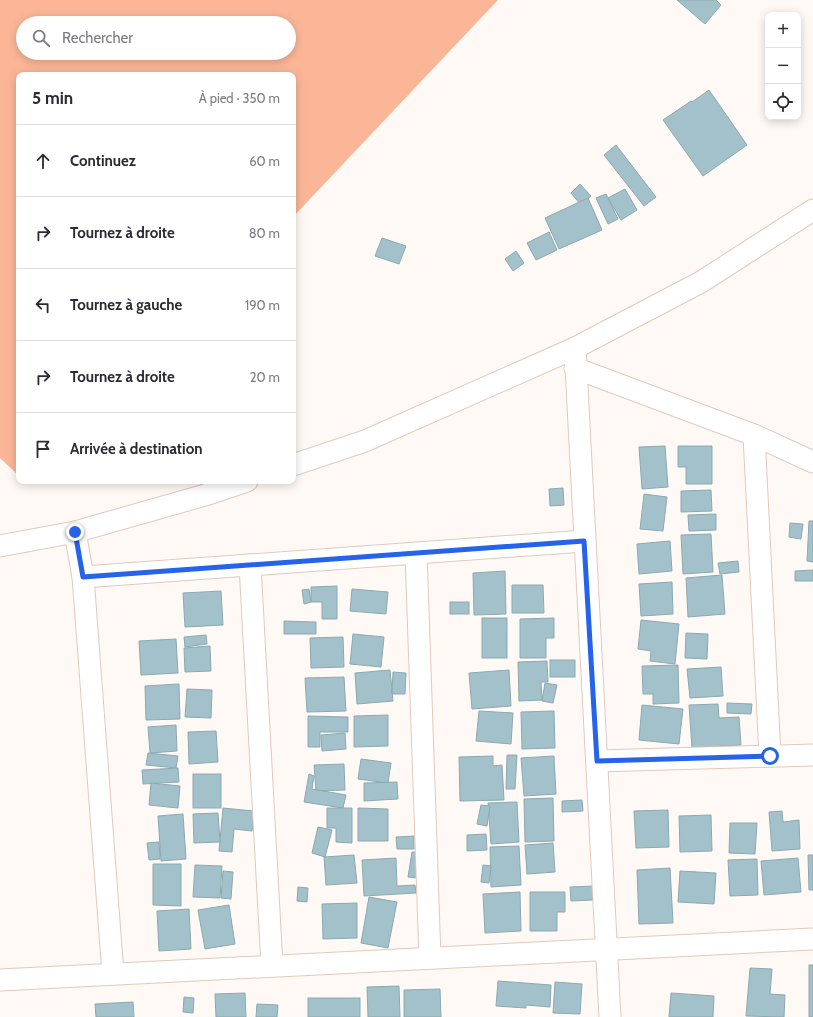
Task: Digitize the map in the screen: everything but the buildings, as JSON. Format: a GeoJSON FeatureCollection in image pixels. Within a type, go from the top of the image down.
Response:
{"type":"FeatureCollection","features":[{"type":"Feature","properties":{"kind":"street"},"geometry":{"type":"LineString","coordinates":[[296,464],[365,441],[575,348],[701,282],[813,210]]}},
{"type":"Feature","properties":{"kind":"street"},"geometry":{"type":"LineString","coordinates":[[575,348],[610,1017]]}},
{"type":"Feature","properties":{"kind":"street"},"geometry":{"type":"LineString","coordinates":[[575,368],[754,435],[813,462]]}},
{"type":"Feature","properties":{"kind":"street"},"geometry":{"type":"LineString","coordinates":[[754,435],[770,756]]}},
{"type":"Feature","properties":{"kind":"street"},"geometry":{"type":"LineString","coordinates":[[0,546],[75,532],[205,495],[238,484]]}},
{"type":"Feature","properties":{"kind":"street"},"geometry":{"type":"LineString","coordinates":[[75,532],[83,577],[113,974]]}},
{"type":"Feature","properties":{"kind":"street"},"geometry":{"type":"LineString","coordinates":[[83,577],[584,541]]}},
{"type":"Feature","properties":{"kind":"street"},"geometry":{"type":"LineString","coordinates":[[416,553],[430,958]]}},
{"type":"Feature","properties":{"kind":"street"},"geometry":{"type":"LineString","coordinates":[[250,565],[272,966]]}},
{"type":"Feature","properties":{"kind":"street"},"geometry":{"type":"LineString","coordinates":[[597,761],[813,755]]}},
{"type":"Feature","properties":{"kind":"street"},"geometry":{"type":"LineString","coordinates":[[0,980],[813,939]]}},
{"type":"Feature","properties":{"kind":"shaded area"},"geometry":{"type":"Polygon","coordinates":[[[0,0],[498,0],[296,214],[296,72],[16,72],[16,473],[0,458],[0,0]]]}},
{"type":"Feature","properties":{"kind":"route"},"geometry":{"type":"LineString","coordinates":[[75,532],[83,577],[584,541],[597,761],[770,756]]}}]}
